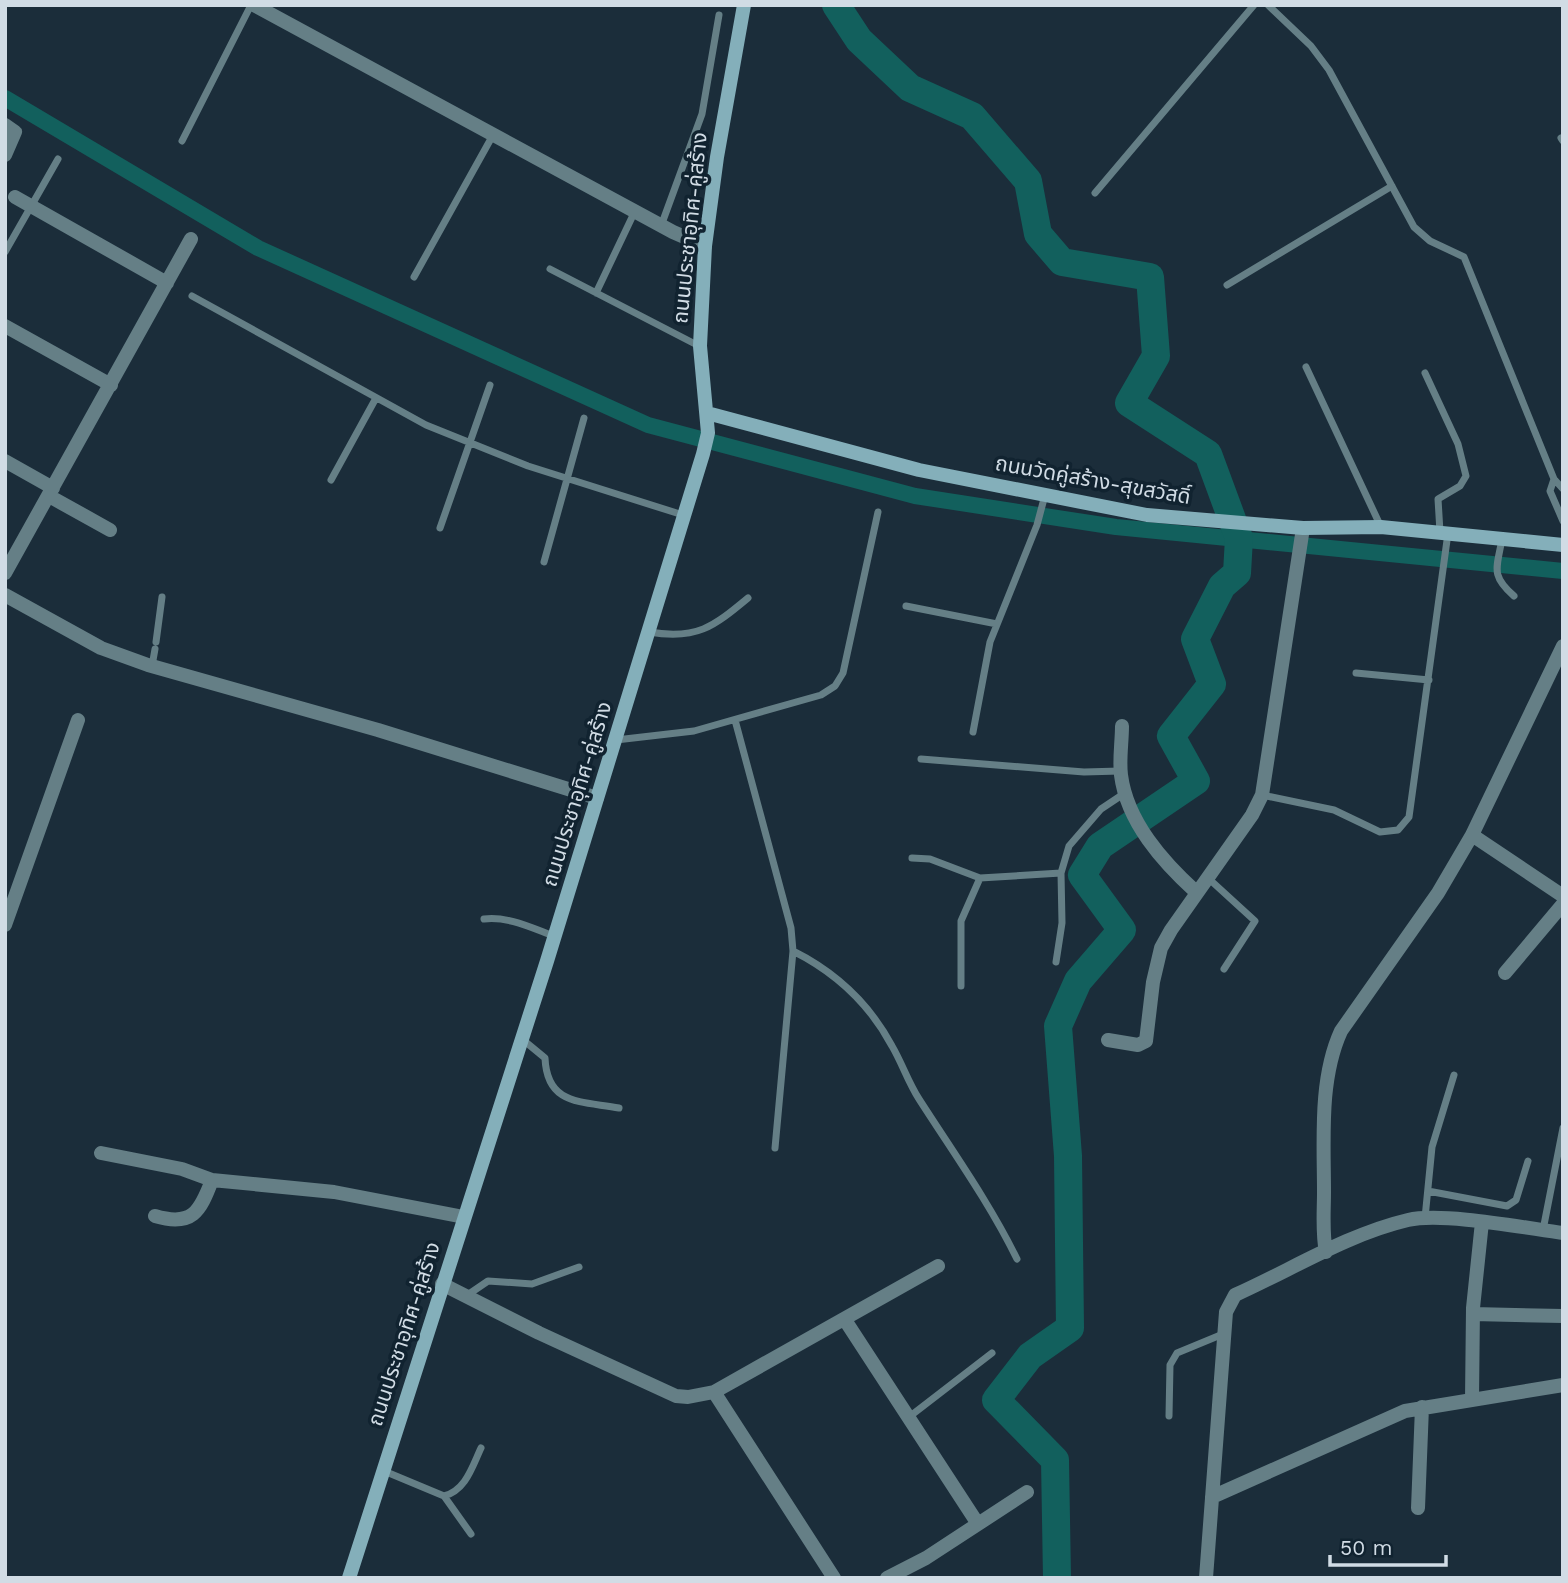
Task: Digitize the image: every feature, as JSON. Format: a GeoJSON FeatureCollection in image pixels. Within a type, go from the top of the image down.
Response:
{"type":"FeatureCollection","features":[{"type":"Feature","properties":{"kind":"main road","name":"ถนนประชาอุทิศ-คู่สร้าง"},"geometry":{"type":"LineString","coordinates":[[349,1578],[616,740],[703,454],[708,433],[700,346],[705,246],[717,157],[744,5]]}},
{"type":"Feature","properties":{"kind":"main road","name":"ถนนวัดคู่สร้าง-สุขสวัสดิ์"},"geometry":{"type":"LineString","coordinates":[[707,413],[1043,501],[1216,521],[1303,528],[1381,527],[1563,545]]}},
{"type":"Feature","properties":{"kind":"street"},"geometry":{"type":"LineString","coordinates":[[252,5],[661,226],[705,246]]}},
{"type":"Feature","properties":{"kind":"street"},"geometry":{"type":"LineString","coordinates":[[5,125],[15,132],[14,140],[5,155]]}},
{"type":"Feature","properties":{"kind":"street"},"geometry":{"type":"LineString","coordinates":[[15,197],[167,282]]}},
{"type":"Feature","properties":{"kind":"street"},"geometry":{"type":"LineString","coordinates":[[5,573],[191,239]]}},
{"type":"Feature","properties":{"kind":"street"},"geometry":{"type":"LineString","coordinates":[[5,326],[111,385]]}},
{"type":"Feature","properties":{"kind":"street"},"geometry":{"type":"LineString","coordinates":[[5,461],[110,530]]}},
{"type":"Feature","properties":{"kind":"street"},"geometry":{"type":"LineString","coordinates":[[1108,1040],[1138,1045],[1146,1041],[1161,948],[1196,892],[1252,815],[1262,795],[1303,528]]}},
{"type":"Feature","properties":{"kind":"street"},"geometry":{"type":"LineString","coordinates":[[5,595],[101,648],[151,667],[378,730],[597,798]]}},
{"type":"Feature","properties":{"kind":"street"},"geometry":{"type":"LineString","coordinates":[[1326,1252],[1324,1145],[1328,1079],[1335,1046],[1341,1031],[1438,893],[1472,835],[1563,646]]}},
{"type":"Feature","properties":{"kind":"street"},"geometry":{"type":"LineString","coordinates":[[5,925],[78,720]]}},
{"type":"Feature","properties":{"kind":"street"},"geometry":{"type":"LineString","coordinates":[[1122,726],[1121,771],[1133,813],[1166,862],[1196,892]]}},
{"type":"Feature","properties":{"kind":"street"},"geometry":{"type":"LineString","coordinates":[[1472,835],[1563,896]]}},
{"type":"Feature","properties":{"kind":"street"},"geometry":{"type":"LineString","coordinates":[[1505,973],[1563,904]]}},
{"type":"Feature","properties":{"kind":"street"},"geometry":{"type":"LineString","coordinates":[[101,1153],[182,1169],[212,1180],[383,1199],[464,1217]]}},
{"type":"Feature","properties":{"kind":"street"},"geometry":{"type":"LineString","coordinates":[[155,1216],[183,1220],[193,1215],[203,1202],[212,1180]]}},
{"type":"Feature","properties":{"kind":"street"},"geometry":{"type":"LineString","coordinates":[[1206,1578],[1226,1312],[1235,1295],[1326,1252],[1408,1220],[1425,1218],[1482,1222],[1563,1233]]}},
{"type":"Feature","properties":{"kind":"street"},"geometry":{"type":"LineString","coordinates":[[1472,1399],[1473,1314],[1482,1222]]}},
{"type":"Feature","properties":{"kind":"street"},"geometry":{"type":"LineString","coordinates":[[442,1284],[676,1396],[688,1398],[714,1392],[938,1266]]}},
{"type":"Feature","properties":{"kind":"street"},"geometry":{"type":"LineString","coordinates":[[1473,1314],[1563,1315]]}},
{"type":"Feature","properties":{"kind":"street"},"geometry":{"type":"LineString","coordinates":[[845,1320],[978,1524]]}},
{"type":"Feature","properties":{"kind":"street"},"geometry":{"type":"LineString","coordinates":[[1212,1497],[1385,1419],[1422,1407],[1563,1385]]}},
{"type":"Feature","properties":{"kind":"street"},"geometry":{"type":"LineString","coordinates":[[714,1392],[834,1578]]}},
{"type":"Feature","properties":{"kind":"street"},"geometry":{"type":"LineString","coordinates":[[1418,1508],[1422,1407]]}},
{"type":"Feature","properties":{"kind":"street"},"geometry":{"type":"LineString","coordinates":[[887,1578],[926,1558],[1027,1492]]}},
{"type":"Feature","properties":{"kind":"lane"},"geometry":{"type":"LineString","coordinates":[[182,141],[252,5]]}},
{"type":"Feature","properties":{"kind":"lane"},"geometry":{"type":"LineString","coordinates":[[1095,194],[1254,5]]}},
{"type":"Feature","properties":{"kind":"lane"},"geometry":{"type":"LineString","coordinates":[[1268,5],[1311,46],[1329,70],[1421,234],[1464,257],[1553,479],[1563,489]]}},
{"type":"Feature","properties":{"kind":"lane"},"geometry":{"type":"LineString","coordinates":[[661,226],[702,114],[719,15]]}},
{"type":"Feature","properties":{"kind":"lane"},"geometry":{"type":"LineString","coordinates":[[414,277],[493,135]]}},
{"type":"Feature","properties":{"kind":"lane"},"geometry":{"type":"LineString","coordinates":[[5,253],[58,159]]}},
{"type":"Feature","properties":{"kind":"lane"},"geometry":{"type":"LineString","coordinates":[[1227,285],[1392,186]]}},
{"type":"Feature","properties":{"kind":"lane"},"geometry":{"type":"LineString","coordinates":[[596,293],[635,211]]}},
{"type":"Feature","properties":{"kind":"lane"},"geometry":{"type":"LineString","coordinates":[[550,270],[700,346]]}},
{"type":"Feature","properties":{"kind":"lane"},"geometry":{"type":"LineString","coordinates":[[192,296],[376,398],[471,443],[683,515]]}},
{"type":"Feature","properties":{"kind":"lane"},"geometry":{"type":"LineString","coordinates":[[1306,367],[1381,527]]}},
{"type":"Feature","properties":{"kind":"lane"},"geometry":{"type":"LineString","coordinates":[[1262,795],[1334,810],[1380,832],[1398,830],[1409,817],[1446,564],[1447,549],[1438,499],[1461,486],[1466,476],[1458,444],[1425,373]]}},
{"type":"Feature","properties":{"kind":"lane"},"geometry":{"type":"LineString","coordinates":[[440,528],[490,385]]}},
{"type":"Feature","properties":{"kind":"lane"},"geometry":{"type":"LineString","coordinates":[[331,480],[376,398]]}},
{"type":"Feature","properties":{"kind":"lane"},"geometry":{"type":"LineString","coordinates":[[544,562],[584,418]]}},
{"type":"Feature","properties":{"kind":"lane"},"geometry":{"type":"LineString","coordinates":[[1553,479],[1550,491],[1563,521]]}},
{"type":"Feature","properties":{"kind":"lane"},"geometry":{"type":"LineString","coordinates":[[972,732],[997,624],[1037,525],[1043,501]]}},
{"type":"Feature","properties":{"kind":"lane"},"geometry":{"type":"LineString","coordinates":[[616,740],[653,738],[735,720],[821,695],[835,686],[843,673],[878,512]]}},
{"type":"Feature","properties":{"kind":"lane"},"geometry":{"type":"LineString","coordinates":[[1502,538],[1497,564],[1498,580],[1514,596]]}},
{"type":"Feature","properties":{"kind":"lane"},"geometry":{"type":"LineString","coordinates":[[151,667],[162,597]]}},
{"type":"Feature","properties":{"kind":"lane"},"geometry":{"type":"LineString","coordinates":[[649,632],[673,636],[702,632],[748,598]]}},
{"type":"Feature","properties":{"kind":"lane"},"geometry":{"type":"LineString","coordinates":[[906,606],[997,624]]}},
{"type":"Feature","properties":{"kind":"lane"},"geometry":{"type":"LineString","coordinates":[[1356,673],[1429,680]]}},
{"type":"Feature","properties":{"kind":"lane"},"geometry":{"type":"LineString","coordinates":[[735,720],[791,928],[793,951],[775,1147]]}},
{"type":"Feature","properties":{"kind":"lane"},"geometry":{"type":"LineString","coordinates":[[921,759],[1084,772],[1121,771]]}},
{"type":"Feature","properties":{"kind":"lane"},"geometry":{"type":"LineString","coordinates":[[1056,962],[1062,923],[1061,873],[1069,846],[1082,828],[1111,801],[1126,793]]}},
{"type":"Feature","properties":{"kind":"lane"},"geometry":{"type":"LineString","coordinates":[[912,858],[930,859],[980,878],[1061,873]]}},
{"type":"Feature","properties":{"kind":"lane"},"geometry":{"type":"LineString","coordinates":[[1208,877],[1255,921],[1224,969]]}},
{"type":"Feature","properties":{"kind":"lane"},"geometry":{"type":"LineString","coordinates":[[961,986],[961,921],[980,878]]}},
{"type":"Feature","properties":{"kind":"lane"},"geometry":{"type":"LineString","coordinates":[[484,919],[513,922],[554,936]]}},
{"type":"Feature","properties":{"kind":"lane"},"geometry":{"type":"LineString","coordinates":[[793,951],[841,980],[870,1010],[919,1099],[998,1221],[1017,1259]]}},
{"type":"Feature","properties":{"kind":"lane"},"geometry":{"type":"LineString","coordinates":[[522,1038],[545,1058],[545,1070],[554,1091],[563,1097],[619,1108]]}},
{"type":"Feature","properties":{"kind":"lane"},"geometry":{"type":"LineString","coordinates":[[1425,1218],[1432,1147],[1454,1075]]}},
{"type":"Feature","properties":{"kind":"lane"},"geometry":{"type":"LineString","coordinates":[[1543,1230],[1563,1128]]}},
{"type":"Feature","properties":{"kind":"lane"},"geometry":{"type":"LineString","coordinates":[[1428,1191],[1507,1206],[1516,1200],[1528,1161]]}},
{"type":"Feature","properties":{"kind":"lane"},"geometry":{"type":"LineString","coordinates":[[466,1296],[488,1281],[531,1284],[579,1267]]}},
{"type":"Feature","properties":{"kind":"lane"},"geometry":{"type":"LineString","coordinates":[[1169,1416],[1170,1365],[1173,1358],[1177,1353],[1224,1334]]}},
{"type":"Feature","properties":{"kind":"lane"},"geometry":{"type":"LineString","coordinates":[[909,1418],[992,1353]]}},
{"type":"Feature","properties":{"kind":"lane"},"geometry":{"type":"LineString","coordinates":[[444,1496],[451,1494],[466,1481],[481,1448]]}},
{"type":"Feature","properties":{"kind":"lane"},"geometry":{"type":"LineString","coordinates":[[383,1471],[444,1496],[471,1534]]}},
{"type":"Feature","properties":{"kind":"waterway"},"geometry":{"type":"LineString","coordinates":[[836,5],[859,40],[910,88],[972,116],[1028,181],[1038,234],[1062,262],[1150,277],[1156,356],[1129,403],[1208,454],[1239,538],[1237,573],[1222,586],[1195,639],[1212,684],[1171,736],[1196,781],[1100,846],[1082,875],[1122,930],[1078,981],[1058,1026],[1068,1156],[1070,1328],[1030,1356],[996,1400],[1055,1460],[1057,1578]]}},
{"type":"Feature","properties":{"kind":"waterway"},"geometry":{"type":"LineString","coordinates":[[5,98],[258,248],[648,425],[915,496],[1116,527],[1563,571]]}}]}
